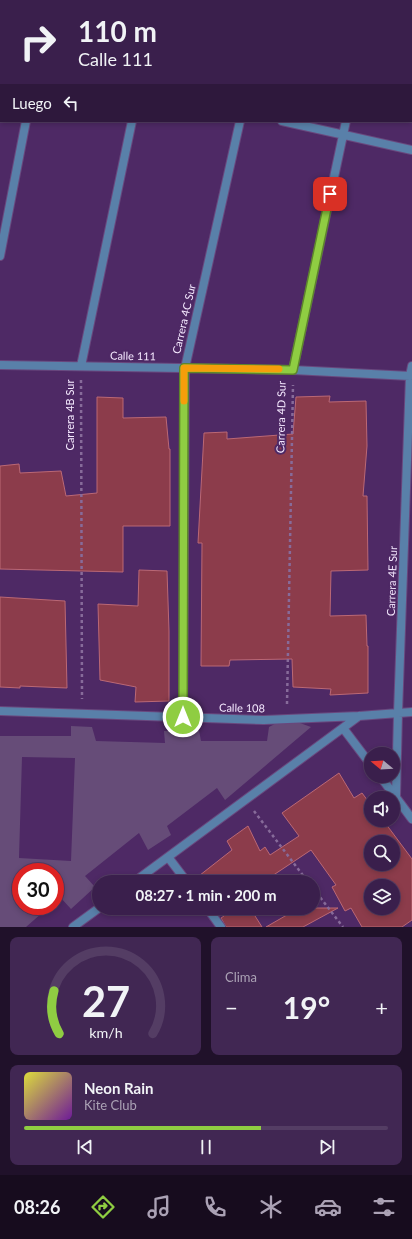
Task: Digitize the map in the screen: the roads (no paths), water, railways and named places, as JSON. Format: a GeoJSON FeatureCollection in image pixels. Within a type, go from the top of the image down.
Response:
{"type":"FeatureCollection","features":[{"type":"Feature","properties":{"kind":"street"},"geometry":{"type":"LineString","coordinates":[[0,256],[26,122]]}},
{"type":"Feature","properties":{"kind":"street","name":"Carrera 4B Sur"},"geometry":{"type":"LineString","coordinates":[[81,366],[132,122]]}},
{"type":"Feature","properties":{"kind":"street","name":"Carrera 4C Sur"},"geometry":{"type":"LineString","coordinates":[[183,717],[184,368],[240,122]]}},
{"type":"Feature","properties":{"kind":"street"},"geometry":{"type":"LineString","coordinates":[[286,122],[412,150]]}},
{"type":"Feature","properties":{"kind":"street","name":"Carrera 4D Sur"},"geometry":{"type":"LineString","coordinates":[[293,370],[346,122]]}},
{"type":"Feature","properties":{"kind":"street","name":"Calle 111"},"geometry":{"type":"LineString","coordinates":[[0,365],[293,370],[410,376]]}},
{"type":"Feature","properties":{"kind":"street","name":"Carrera 4E Sur"},"geometry":{"type":"LineString","coordinates":[[396,791],[410,376],[412,366]]}},
{"type":"Feature","properties":{"kind":"street","name":"Calle 108"},"geometry":{"type":"LineString","coordinates":[[0,711],[264,720],[412,712]]}},
{"type":"Feature","properties":{"kind":"street"},"geometry":{"type":"LineString","coordinates":[[144,875],[359,716]]}},
{"type":"Feature","properties":{"kind":"street"},"geometry":{"type":"LineString","coordinates":[[343,728],[364,756]]}},
{"type":"Feature","properties":{"kind":"street"},"geometry":{"type":"LineString","coordinates":[[385,783],[391,791]]}},
{"type":"Feature","properties":{"kind":"street"},"geometry":{"type":"LineString","coordinates":[[400,802],[412,819]]}},
{"type":"Feature","properties":{"kind":"street"},"geometry":{"type":"LineString","coordinates":[[168,857],[182,875]]}},
{"type":"Feature","properties":{"kind":"street"},"geometry":{"type":"LineString","coordinates":[[73,927],[92,913]]}},
{"type":"Feature","properties":{"kind":"street"},"geometry":{"type":"LineString","coordinates":[[212,915],[221,927]]}}]}
